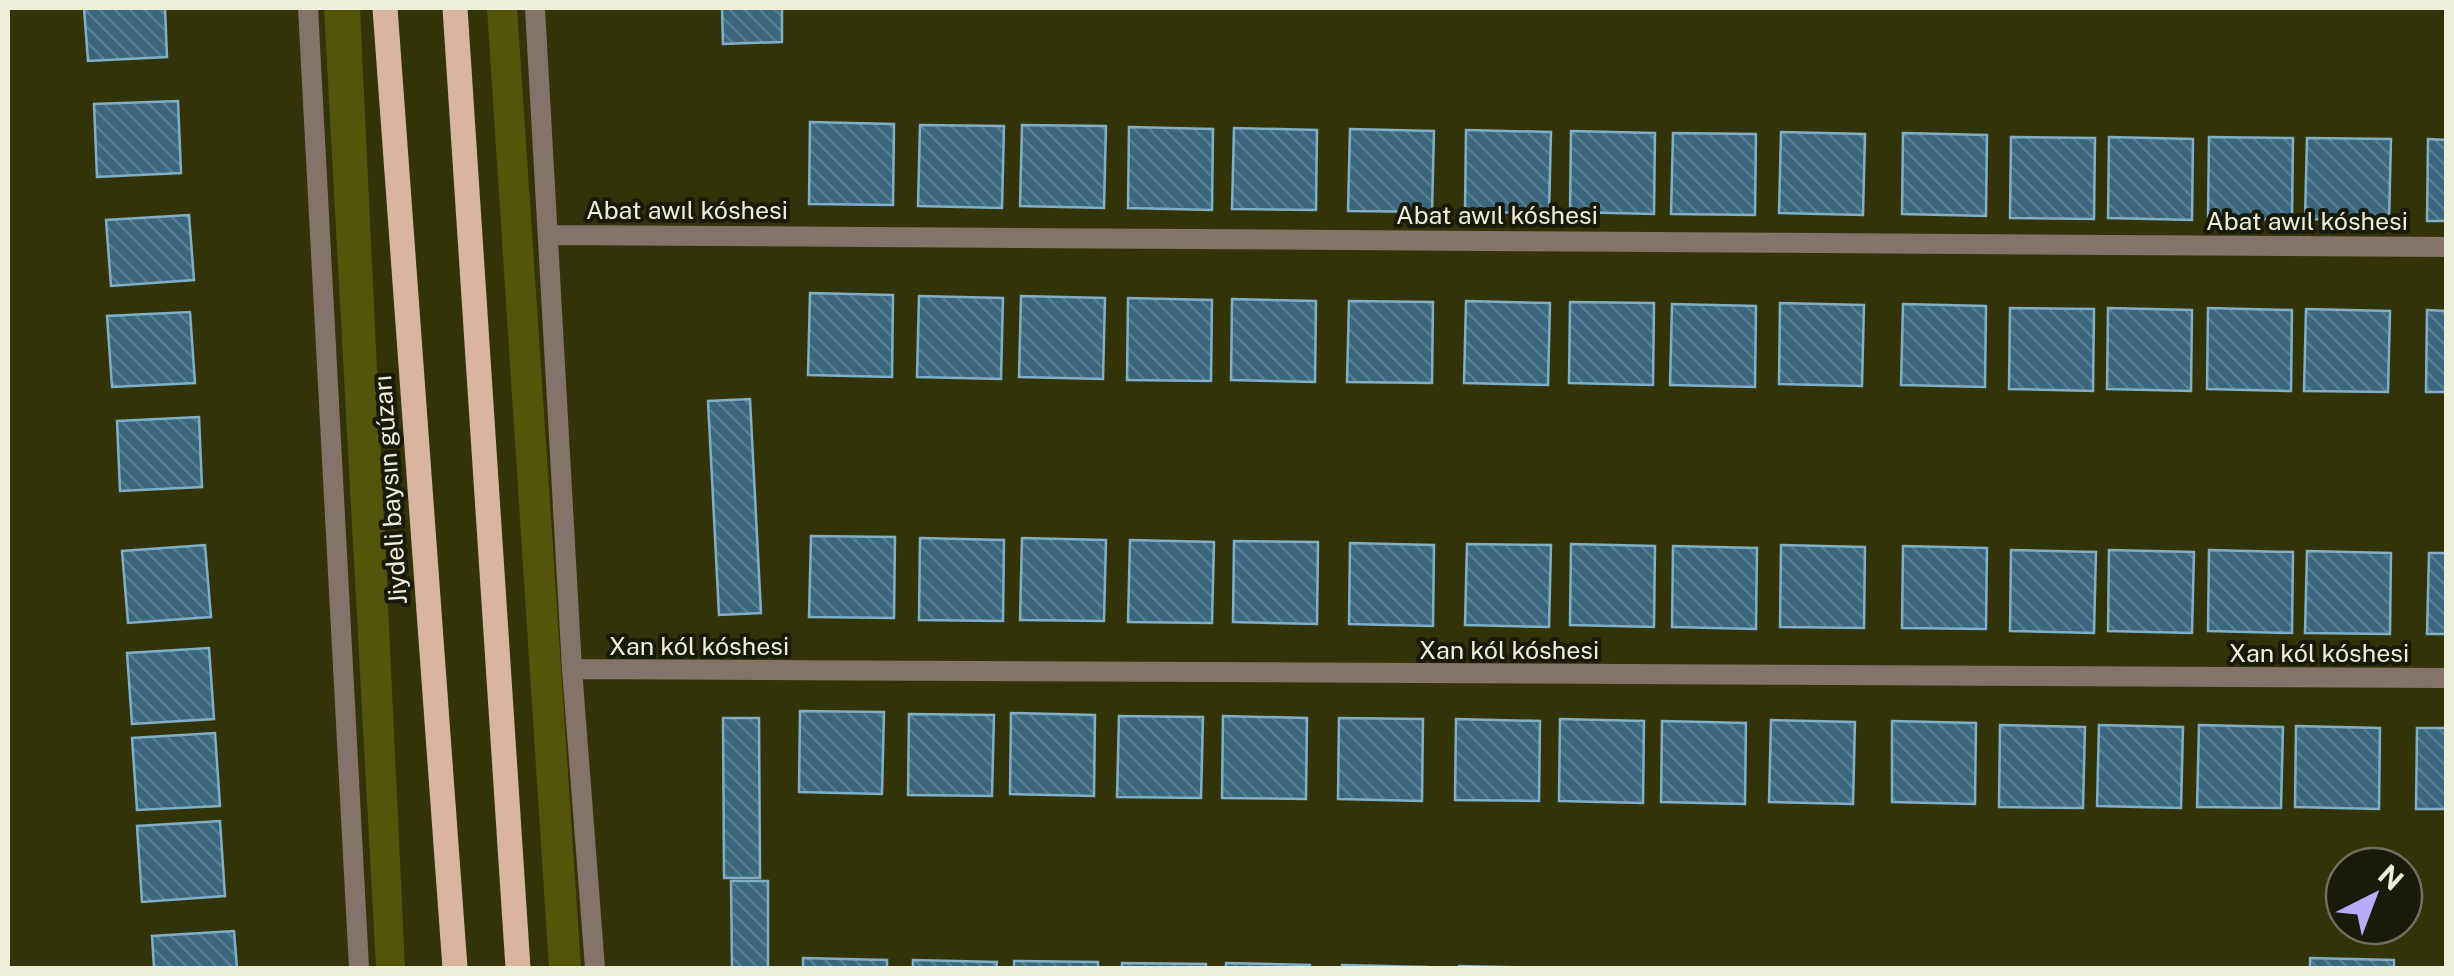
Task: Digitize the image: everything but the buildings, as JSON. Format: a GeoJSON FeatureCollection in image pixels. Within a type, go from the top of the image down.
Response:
{"type":"FeatureCollection","features":[{"type":"Feature","properties":{"kind":"main road","name":"Jiydeli baysın gúzarı"},"geometry":{"type":"LineString","coordinates":[[385,8],[455,968]]}},
{"type":"Feature","properties":{"kind":"main road"},"geometry":{"type":"LineString","coordinates":[[455,8],[518,968]]}},
{"type":"Feature","properties":{"kind":"street"},"geometry":{"type":"LineString","coordinates":[[308,8],[359,968]]}},
{"type":"Feature","properties":{"kind":"street"},"geometry":{"type":"LineString","coordinates":[[535,8],[572,669],[595,968]]}},
{"type":"Feature","properties":{"kind":"street","name":"Abat awıl kóshesi"},"geometry":{"type":"LineString","coordinates":[[548,235],[2446,247]]}},
{"type":"Feature","properties":{"kind":"street","name":"Xan kól kóshesi"},"geometry":{"type":"LineString","coordinates":[[572,669],[2446,678]]}},
{"type":"Feature","properties":{"kind":"shaded area"},"geometry":{"type":"Polygon","coordinates":[[[324,8],[360,8],[405,968],[376,968],[324,8]]]}},
{"type":"Feature","properties":{"kind":"shaded area"},"geometry":{"type":"Polygon","coordinates":[[[487,8],[517,8],[581,968],[549,968],[487,8]]]}}]}
